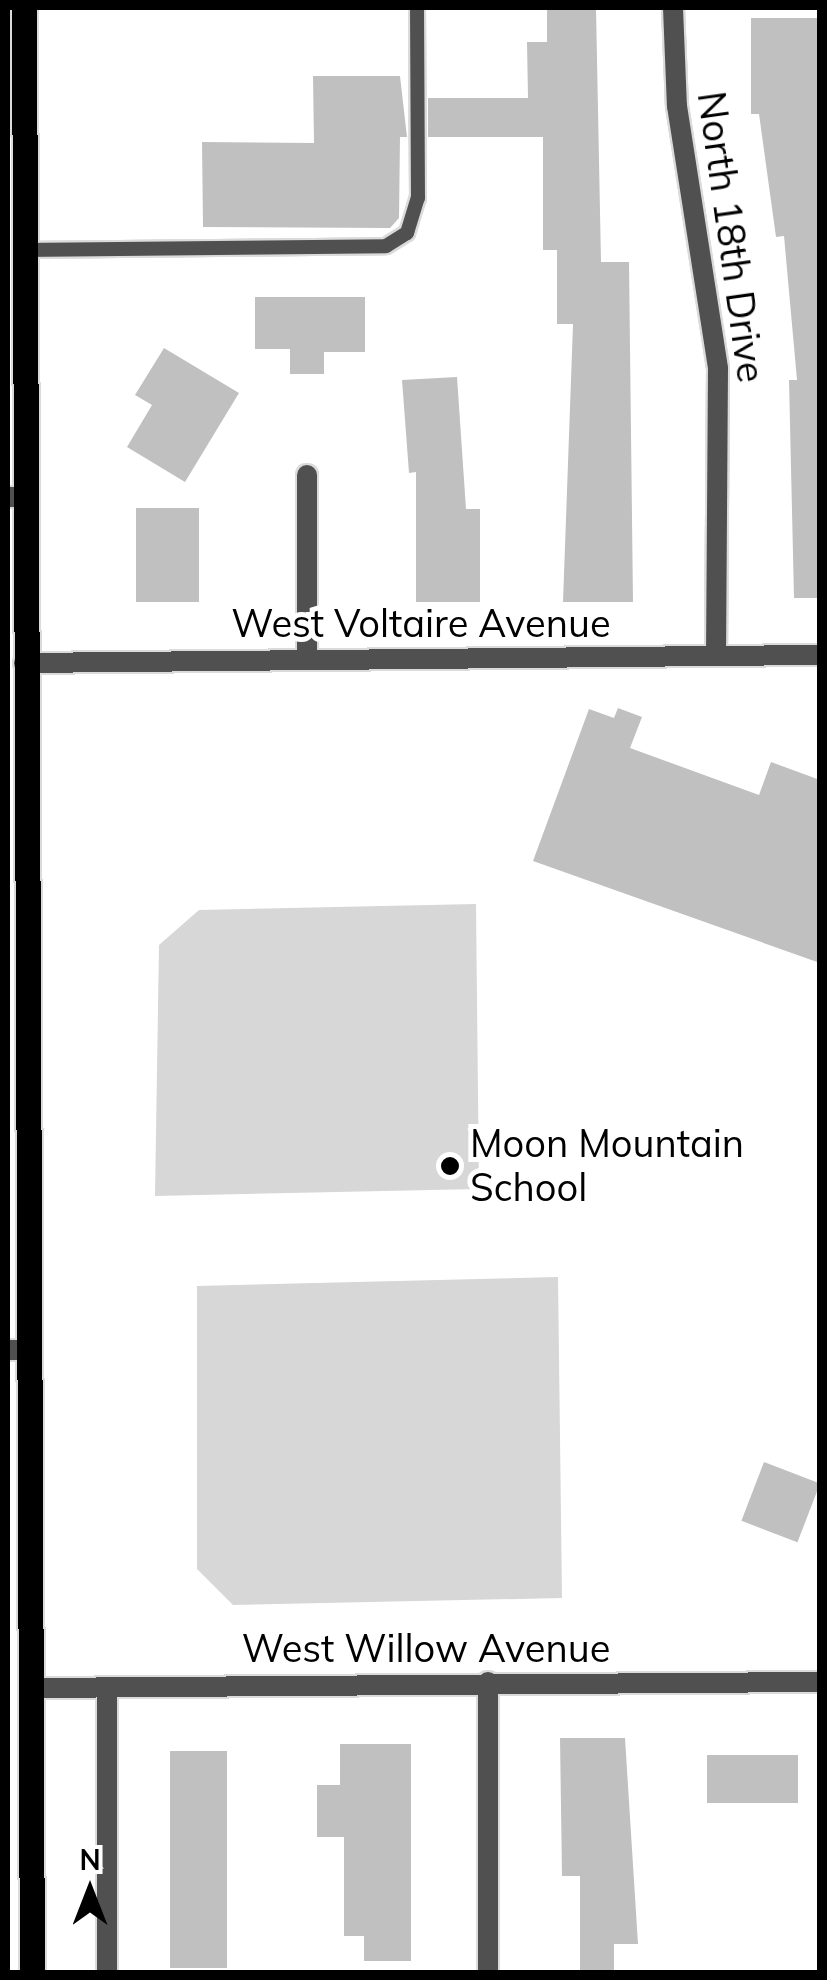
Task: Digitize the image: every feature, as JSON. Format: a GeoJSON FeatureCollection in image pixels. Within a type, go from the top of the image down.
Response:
{"type":"FeatureCollection","features":[{"type":"Feature","properties":{"kind":"main road"},"geometry":{"type":"LineString","coordinates":[[24,8],[23,250],[15,497],[24,663],[17,954],[20,1350],[33,1688],[32,1972]]}},
{"type":"Feature","properties":{"kind":"street","name":"North 18th Drive"},"geometry":{"type":"LineString","coordinates":[[673,8],[677,106],[718,369],[716,656]]}},
{"type":"Feature","properties":{"kind":"street"},"geometry":{"type":"LineString","coordinates":[[307,475],[307,659]]}},
{"type":"Feature","properties":{"kind":"street","name":"West Voltaire Avenue"},"geometry":{"type":"LineString","coordinates":[[24,663],[820,655]]}},
{"type":"Feature","properties":{"kind":"street"},"geometry":{"type":"LineString","coordinates":[[488,1682],[488,1972]]}},
{"type":"Feature","properties":{"kind":"street","name":"West Willow Avenue"},"geometry":{"type":"LineString","coordinates":[[33,1688],[820,1682]]}},
{"type":"Feature","properties":{"kind":"street"},"geometry":{"type":"LineString","coordinates":[[107,1687],[107,1972]]}},
{"type":"Feature","properties":{"kind":"lane"},"geometry":{"type":"LineString","coordinates":[[23,250],[386,246],[407,234],[418,198],[418,8]]}},
{"type":"Feature","properties":{"kind":"shaded area"},"geometry":{"type":"Polygon","coordinates":[[[476,904],[479,1189],[155,1196],[159,945],[199,910],[476,904]]]}},
{"type":"Feature","properties":{"kind":"shaded area"},"geometry":{"type":"Polygon","coordinates":[[[558,1277],[562,1598],[233,1605],[197,1569],[197,1286],[558,1277]]]}},
{"type":"Feature","properties":{"kind":"building"},"geometry":{"type":"Polygon","coordinates":[[[547,8],[596,8],[601,262],[629,262],[633,602],[563,602],[573,324],[557,324],[557,250],[543,250],[543,137],[428,137],[428,98],[528,98],[527,42],[547,42],[547,8]]]}},
{"type":"Feature","properties":{"kind":"building"},"geometry":{"type":"Polygon","coordinates":[[[751,18],[820,18],[820,598],[794,598],[789,380],[797,380],[784,236],[776,237],[759,114],[751,114],[751,18]]]}},
{"type":"Feature","properties":{"kind":"building"},"geometry":{"type":"Polygon","coordinates":[[[313,76],[400,76],[407,137],[400,137],[399,218],[390,228],[203,227],[202,142],[314,143],[313,76]]]}},
{"type":"Feature","properties":{"kind":"building"},"geometry":{"type":"Polygon","coordinates":[[[255,297],[365,297],[365,352],[324,352],[324,374],[290,374],[290,349],[255,349],[255,297]]]}},
{"type":"Feature","properties":{"kind":"building"},"geometry":{"type":"Polygon","coordinates":[[[164,348],[239,393],[185,482],[127,447],[152,405],[135,395],[164,348]]]}},
{"type":"Feature","properties":{"kind":"building"},"geometry":{"type":"Polygon","coordinates":[[[457,377],[466,509],[480,509],[480,602],[416,602],[416,472],[409,473],[402,380],[457,377]]]}},
{"type":"Feature","properties":{"kind":"building"},"geometry":{"type":"Polygon","coordinates":[[[136,508],[199,508],[199,602],[136,602],[136,508]]]}},
{"type":"Feature","properties":{"kind":"building"},"geometry":{"type":"Polygon","coordinates":[[[618,708],[642,717],[630,748],[759,795],[771,762],[820,780],[820,963],[533,861],[589,709],[614,718],[618,708]]]}},
{"type":"Feature","properties":{"kind":"building"},"geometry":{"type":"Polygon","coordinates":[[[764,1462],[820,1483],[797,1542],[741,1521],[764,1462]]]}},
{"type":"Feature","properties":{"kind":"building"},"geometry":{"type":"Polygon","coordinates":[[[560,1738],[625,1738],[638,1944],[614,1944],[614,1972],[580,1972],[580,1876],[562,1876],[560,1738]]]}},
{"type":"Feature","properties":{"kind":"building"},"geometry":{"type":"Polygon","coordinates":[[[340,1744],[411,1744],[411,1961],[364,1961],[364,1936],[344,1936],[344,1837],[317,1837],[317,1785],[340,1785],[340,1744]]]}},
{"type":"Feature","properties":{"kind":"building"},"geometry":{"type":"Polygon","coordinates":[[[170,1751],[227,1751],[227,1968],[170,1968],[170,1751]]]}},
{"type":"Feature","properties":{"kind":"building"},"geometry":{"type":"Polygon","coordinates":[[[707,1755],[798,1755],[798,1803],[707,1803],[707,1755]]]}},
{"type":"Feature","properties":{"kind":"place","name":"Moon Mountain School"},"geometry":{"type":"Point","coordinates":[450,1166]}}]}
